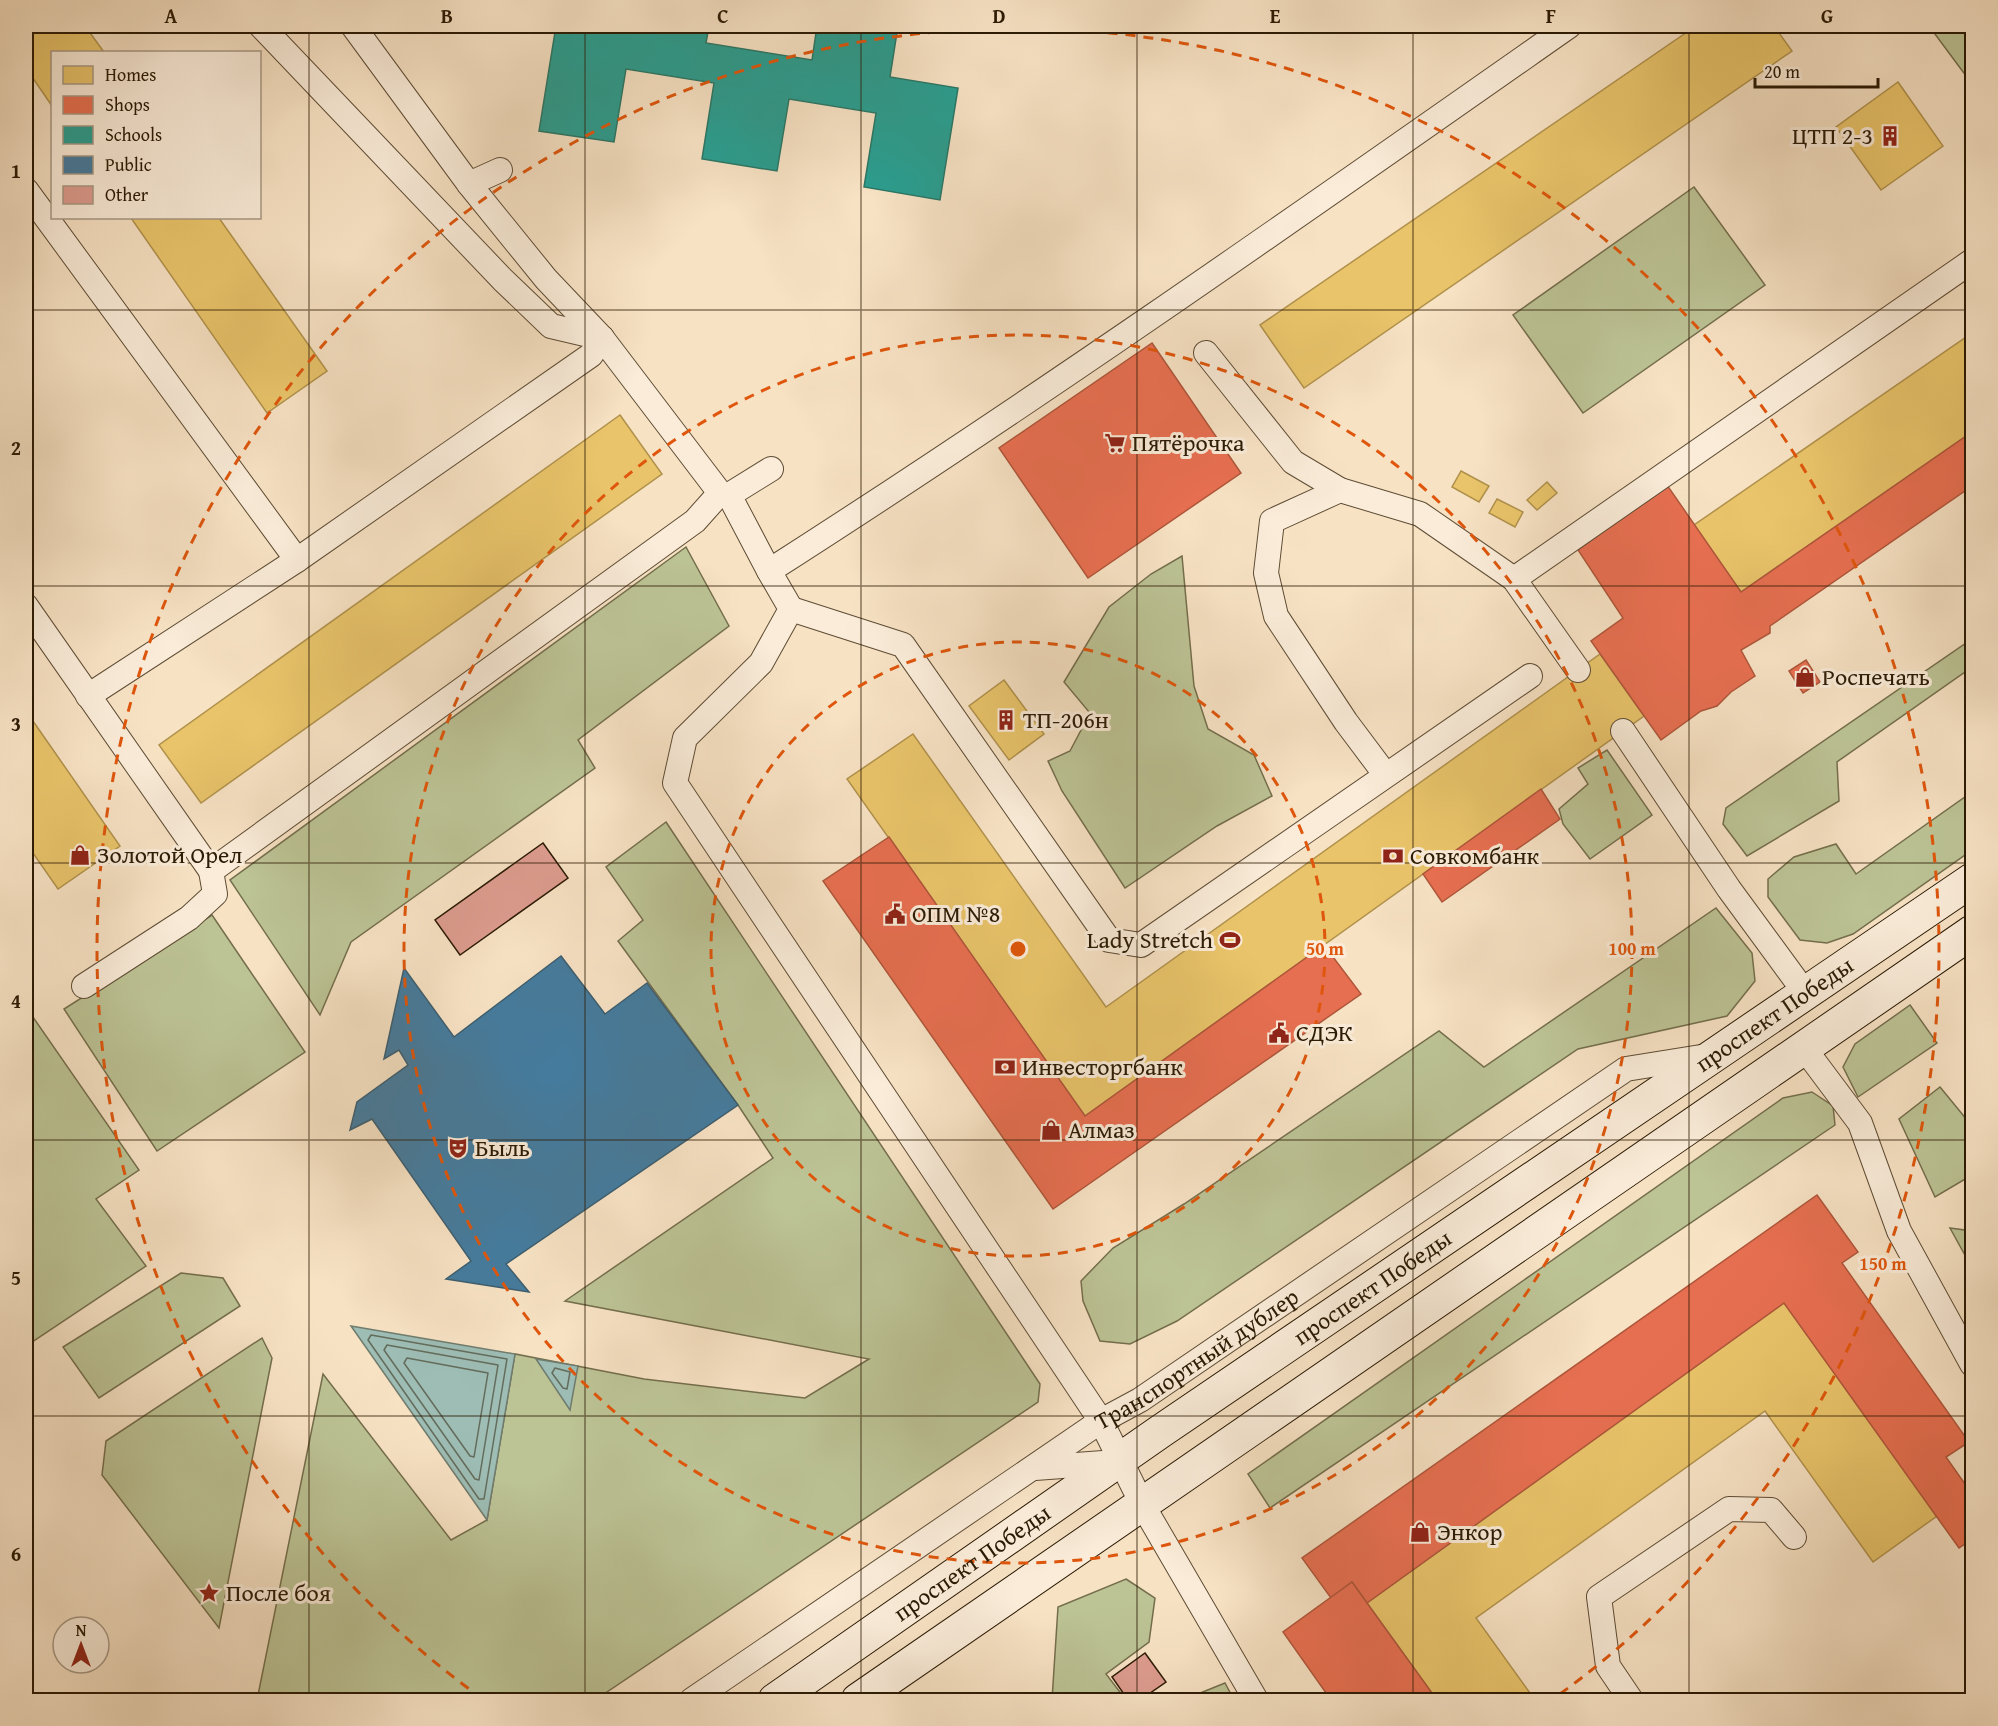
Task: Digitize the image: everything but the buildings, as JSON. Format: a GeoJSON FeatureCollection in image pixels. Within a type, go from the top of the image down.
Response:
{"type":"FeatureCollection","features":[{"type":"Feature","properties":{"kind":"main road","name":"проспект Победы"},"geometry":{"type":"LineString","coordinates":[[775,1701],[1161,1431],[1972,880]]}},
{"type":"Feature","properties":{"kind":"main road","name":"проспект Победы"},"geometry":{"type":"LineString","coordinates":[[858,1701],[1972,932]]}},
{"type":"Feature","properties":{"kind":"lane"},"geometry":{"type":"LineString","coordinates":[[261,26],[503,280],[551,326],[602,338]]}},
{"type":"Feature","properties":{"kind":"lane"},"geometry":{"type":"LineString","coordinates":[[353,26],[469,184],[546,279],[602,338],[724,494],[791,609],[903,645],[1108,940],[1141,945],[1530,675]]}},
{"type":"Feature","properties":{"kind":"lane"},"geometry":{"type":"LineString","coordinates":[[769,571],[933,466],[1173,304],[1569,26]]}},
{"type":"Feature","properties":{"kind":"lane"},"geometry":{"type":"LineString","coordinates":[[469,184],[500,170]]}},
{"type":"Feature","properties":{"kind":"lane"},"geometry":{"type":"LineString","coordinates":[[26,190],[297,560]]}},
{"type":"Feature","properties":{"kind":"lane"},"geometry":{"type":"LineString","coordinates":[[1514,579],[1972,261]]}},
{"type":"Feature","properties":{"kind":"lane"},"geometry":{"type":"LineString","coordinates":[[88,696],[297,560],[591,355],[602,338]]}},
{"type":"Feature","properties":{"kind":"lane"},"geometry":{"type":"LineString","coordinates":[[1206,352],[1293,462],[1340,490],[1420,514],[1514,579],[1578,670]]}},
{"type":"Feature","properties":{"kind":"lane"},"geometry":{"type":"LineString","coordinates":[[211,871],[695,520],[724,494],[771,469]]}},
{"type":"Feature","properties":{"kind":"lane"},"geometry":{"type":"LineString","coordinates":[[1340,490],[1272,520],[1266,573],[1276,616],[1346,722],[1385,774]]}},
{"type":"Feature","properties":{"kind":"lane"},"geometry":{"type":"LineString","coordinates":[[26,606],[211,871],[214,894],[189,918],[84,986]]}},
{"type":"Feature","properties":{"kind":"lane"},"geometry":{"type":"LineString","coordinates":[[791,609],[761,663],[685,738],[675,783],[1101,1421],[1142,1504],[1256,1701]]}},
{"type":"Feature","properties":{"kind":"lane"},"geometry":{"type":"LineString","coordinates":[[1623,731],[1724,882],[1806,994]]}},
{"type":"Feature","properties":{"kind":"lane"},"geometry":{"type":"LineString","coordinates":[[1804,1048],[1860,1123],[1899,1231],[1972,1364]]}},
{"type":"Feature","properties":{"kind":"lane","name":"Транспортный дублер"},"geometry":{"type":"LineString","coordinates":[[692,1701],[1101,1421],[1140,1400],[1626,1069],[1716,1055]]}},
{"type":"Feature","properties":{"kind":"lane"},"geometry":{"type":"LineString","coordinates":[[1033,1468],[1121,1461]]}},
{"type":"Feature","properties":{"kind":"lane"},"geometry":{"type":"LineString","coordinates":[[1631,1701],[1608,1666],[1599,1597],[1729,1509],[1771,1510],[1794,1536]]}},
{"type":"Feature","properties":{"kind":"green space"},"geometry":{"type":"Polygon","coordinates":[[[1929,26],[1972,26],[1972,84],[1929,26]]]}},
{"type":"Feature","properties":{"kind":"green space"},"geometry":{"type":"Polygon","coordinates":[[[1694,187],[1765,285],[1583,413],[1513,315],[1694,187]]]}},
{"type":"Feature","properties":{"kind":"green space"},"geometry":{"type":"Polygon","coordinates":[[[686,547],[729,626],[578,740],[595,768],[351,942],[320,1015],[230,880],[686,547]]]}},
{"type":"Feature","properties":{"kind":"green space"},"geometry":{"type":"Polygon","coordinates":[[[1182,556],[1194,686],[1208,729],[1254,755],[1272,796],[1217,826],[1125,888],[1062,791],[1048,761],[1070,751],[1090,713],[1064,682],[1109,607],[1151,574],[1182,556]]]}},
{"type":"Feature","properties":{"kind":"green space"},"geometry":{"type":"Polygon","coordinates":[[[1972,639],[1972,667],[1837,762],[1839,801],[1747,856],[1723,824],[1726,808],[1972,639]]]}},
{"type":"Feature","properties":{"kind":"green space"},"geometry":{"type":"Polygon","coordinates":[[[1607,750],[1652,815],[1590,859],[1563,824],[1559,809],[1588,784],[1578,768],[1607,750]]]}},
{"type":"Feature","properties":{"kind":"green space"},"geometry":{"type":"Polygon","coordinates":[[[1972,792],[1972,850],[1853,934],[1827,943],[1800,940],[1768,897],[1768,879],[1794,857],[1836,844],[1856,874],[1972,792]]]}},
{"type":"Feature","properties":{"kind":"green space"},"geometry":{"type":"Polygon","coordinates":[[[666,822],[1040,1384],[1038,1402],[595,1700],[257,1700],[323,1374],[451,1540],[487,1520],[515,1354],[644,1379],[805,1398],[869,1359],[565,1301],[773,1158],[738,1105],[618,941],[643,920],[606,867],[666,822]]]}},
{"type":"Feature","properties":{"kind":"green space"},"geometry":{"type":"Polygon","coordinates":[[[1716,908],[1752,953],[1755,981],[1727,1016],[1578,1049],[1177,1321],[1130,1344],[1100,1341],[1083,1301],[1081,1281],[1113,1248],[1184,1204],[1439,1031],[1484,1067],[1716,908]]]}},
{"type":"Feature","properties":{"kind":"green space"},"geometry":{"type":"Polygon","coordinates":[[[212,915],[305,1052],[157,1151],[64,1009],[212,915]]]}},
{"type":"Feature","properties":{"kind":"green space"},"geometry":{"type":"Polygon","coordinates":[[[1910,1005],[1937,1043],[1858,1097],[1843,1067],[1855,1044],[1910,1005]]]}},
{"type":"Feature","properties":{"kind":"green space"},"geometry":{"type":"Polygon","coordinates":[[[26,1007],[139,1170],[96,1199],[146,1266],[26,1346],[26,1007]]]}},
{"type":"Feature","properties":{"kind":"green space"},"geometry":{"type":"Polygon","coordinates":[[[1940,1087],[1972,1126],[1972,1175],[1935,1197],[1899,1119],[1940,1087]]]}},
{"type":"Feature","properties":{"kind":"green space"},"geometry":{"type":"Polygon","coordinates":[[[1812,1092],[1833,1106],[1835,1125],[1270,1508],[1248,1474],[1783,1098],[1812,1092]]]}},
{"type":"Feature","properties":{"kind":"green space"},"geometry":{"type":"Polygon","coordinates":[[[1950,1228],[1972,1231],[1972,1268],[1950,1228]]]}},
{"type":"Feature","properties":{"kind":"green space"},"geometry":{"type":"Polygon","coordinates":[[[181,1273],[223,1278],[240,1306],[99,1398],[63,1347],[181,1273]]]}},
{"type":"Feature","properties":{"kind":"green space"},"geometry":{"type":"Polygon","coordinates":[[[262,1338],[272,1358],[219,1628],[102,1475],[106,1441],[262,1338]]]}},
{"type":"Feature","properties":{"kind":"green space"},"geometry":{"type":"Polygon","coordinates":[[[1126,1579],[1155,1598],[1149,1642],[1106,1674],[1126,1700],[1052,1700],[1058,1607],[1126,1579]]]}},
{"type":"Feature","properties":{"kind":"green space"},"geometry":{"type":"Polygon","coordinates":[[[1225,1683],[1234,1700],[1183,1700],[1225,1683]]]}},
{"type":"Feature","properties":{"kind":"water"},"geometry":{"type":"Polygon","coordinates":[[[351,1326],[515,1354],[487,1520],[351,1326]]]}},
{"type":"Feature","properties":{"kind":"water"},"geometry":{"type":"Polygon","coordinates":[[[536,1359],[578,1366],[570,1410],[536,1359]]]}},
{"type":"Feature","properties":{"kind":"place","name":"ЦТП 2-3"},"geometry":{"type":"Point","coordinates":[1890,136]}},
{"type":"Feature","properties":{"kind":"place","name":"Пятёрочка"},"geometry":{"type":"Point","coordinates":[1115,443]}},
{"type":"Feature","properties":{"kind":"place","name":"Роспечать"},"geometry":{"type":"Point","coordinates":[1805,677]}},
{"type":"Feature","properties":{"kind":"place","name":"ТП-206н"},"geometry":{"type":"Point","coordinates":[1006,720]}},
{"type":"Feature","properties":{"kind":"place","name":"Золотой Орел"},"geometry":{"type":"Point","coordinates":[80,855]}},
{"type":"Feature","properties":{"kind":"place","name":"Совкомбанк"},"geometry":{"type":"Point","coordinates":[1393,856]}},
{"type":"Feature","properties":{"kind":"place","name":"ОПМ №8"},"geometry":{"type":"Point","coordinates":[895,914]}},
{"type":"Feature","properties":{"kind":"place","name":"Lady Stretch"},"geometry":{"type":"Point","coordinates":[1230,940]}},
{"type":"Feature","properties":{"kind":"place","name":"СДЭК"},"geometry":{"type":"Point","coordinates":[1279,1033]}},
{"type":"Feature","properties":{"kind":"place","name":"Инвесторгбанк"},"geometry":{"type":"Point","coordinates":[1005,1067]}},
{"type":"Feature","properties":{"kind":"place","name":"Алмаз"},"geometry":{"type":"Point","coordinates":[1051,1130]}},
{"type":"Feature","properties":{"kind":"place","name":"Быль"},"geometry":{"type":"Point","coordinates":[458,1148]}},
{"type":"Feature","properties":{"kind":"place","name":"Энкор"},"geometry":{"type":"Point","coordinates":[1420,1532]}},
{"type":"Feature","properties":{"kind":"place","name":"После боя"},"geometry":{"type":"Point","coordinates":[209,1593]}}]}
